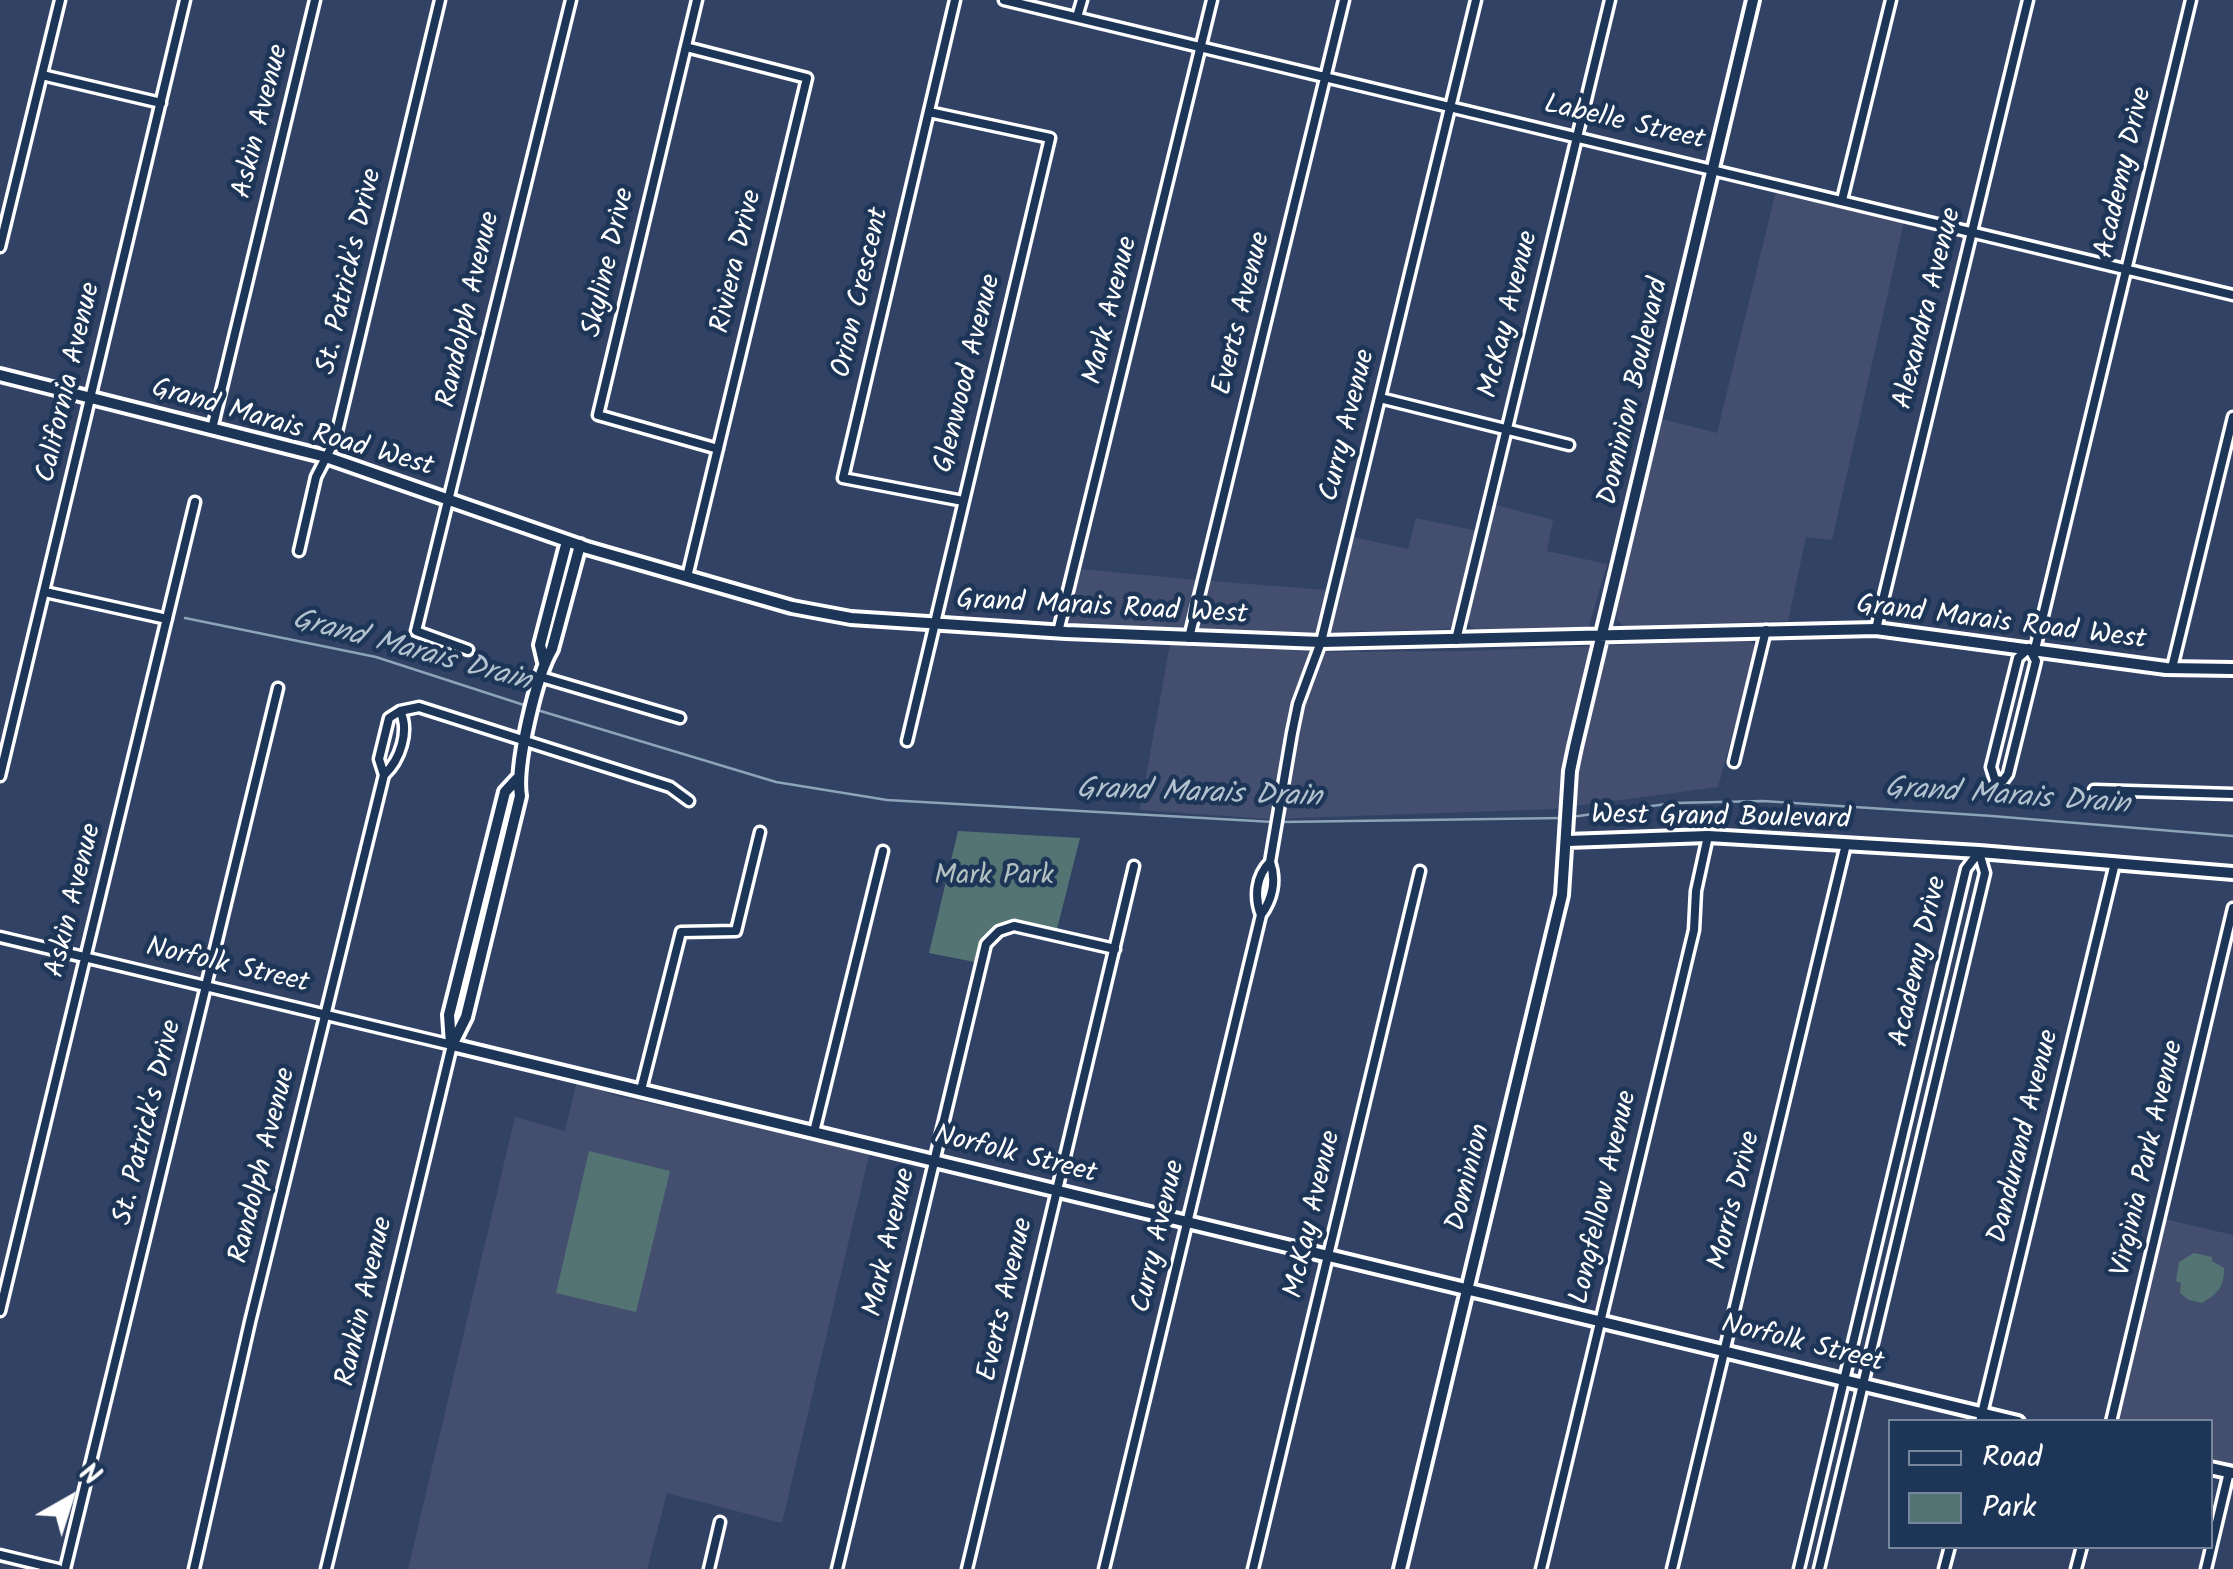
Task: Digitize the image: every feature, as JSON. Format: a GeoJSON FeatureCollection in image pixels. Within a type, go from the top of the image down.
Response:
{"type":"FeatureCollection","features":[{"type":"Feature","properties":{"kind":"street"},"geometry":{"type":"LineString","coordinates":[[0,247],[60,0]]}},
{"type":"Feature","properties":{"kind":"street","name":"California Avenue"},"geometry":{"type":"LineString","coordinates":[[0,776],[185,0]]}},
{"type":"Feature","properties":{"kind":"street","name":"Askin Avenue"},"geometry":{"type":"LineString","coordinates":[[212,429],[315,0]]}},
{"type":"Feature","properties":{"kind":"street","name":"St. Patrick's Drive"},"geometry":{"type":"LineString","coordinates":[[299,551],[316,477],[336,440],[440,0]]}},
{"type":"Feature","properties":{"kind":"street","name":"Randolph Avenue"},"geometry":{"type":"LineString","coordinates":[[468,650],[416,631],[570,0]]}},
{"type":"Feature","properties":{"kind":"street","name":"Skyline Drive"},"geometry":{"type":"LineString","coordinates":[[696,0],[598,415],[718,449]]}},
{"type":"Feature","properties":{"kind":"street","name":"Orion Crescent"},"geometry":{"type":"LineString","coordinates":[[955,0],[843,478],[963,501]]}},
{"type":"Feature","properties":{"kind":"street","name":"Labelle Street"},"geometry":{"type":"LineString","coordinates":[[1004,0],[2233,295]]}},
{"type":"Feature","properties":{"kind":"street"},"geometry":{"type":"LineString","coordinates":[[1077,18],[1082,0]]}},
{"type":"Feature","properties":{"kind":"street","name":"Mark Avenue"},"geometry":{"type":"LineString","coordinates":[[1058,632],[1212,0]]}},
{"type":"Feature","properties":{"kind":"street","name":"Everts Avenue"},"geometry":{"type":"LineString","coordinates":[[1189,638],[1344,0]]}},
{"type":"Feature","properties":{"kind":"street","name":"Curry Avenue"},"geometry":{"type":"LineString","coordinates":[[1260,916],[1256,903],[1259,879],[1270,862],[1295,718],[1321,642],[1476,0]]}},
{"type":"Feature","properties":{"kind":"street","name":"McKay Avenue"},"geometry":{"type":"LineString","coordinates":[[1456,640],[1610,0]]}},
{"type":"Feature","properties":{"kind":"street","name":"Dominion Boulevard"},"geometry":{"type":"LineString","coordinates":[[1568,796],[1572,759],[1752,0]]}},
{"type":"Feature","properties":{"kind":"street"},"geometry":{"type":"LineString","coordinates":[[1842,200],[1890,0]]}},
{"type":"Feature","properties":{"kind":"street","name":"Alexandra Avenue"},"geometry":{"type":"LineString","coordinates":[[1876,629],[2028,0]]}},
{"type":"Feature","properties":{"kind":"street","name":"Academy Drive"},"geometry":{"type":"LineString","coordinates":[[2032,649],[2018,658],[1991,768],[1995,780],[2003,781],[2008,774],[2036,661],[2032,649],[2190,0]]}},
{"type":"Feature","properties":{"kind":"street","name":"Riviera Drive"},"geometry":{"type":"LineString","coordinates":[[686,46],[806,78],[687,577]]}},
{"type":"Feature","properties":{"kind":"street"},"geometry":{"type":"LineString","coordinates":[[42,75],[161,102]]}},
{"type":"Feature","properties":{"kind":"street","name":"Glenwood Avenue"},"geometry":{"type":"LineString","coordinates":[[907,741],[1050,138],[929,112]]}},
{"type":"Feature","properties":{"kind":"street","name":"Grand Marais Road West"},"geometry":{"type":"LineString","coordinates":[[0,375],[326,457],[566,541],[792,607],[851,618],[1058,632],[1321,642],[1876,629],[2172,668],[2233,670]]}},
{"type":"Feature","properties":{"kind":"street"},"geometry":{"type":"LineString","coordinates":[[1380,398],[1569,446]]}},
{"type":"Feature","properties":{"kind":"street"},"geometry":{"type":"LineString","coordinates":[[2172,668],[2233,416]]}},
{"type":"Feature","properties":{"kind":"street","name":"Askin Avenue"},"geometry":{"type":"LineString","coordinates":[[0,1311],[195,502]]}},
{"type":"Feature","properties":{"kind":"street","name":"Rankin Avenue"},"geometry":{"type":"LineString","coordinates":[[544,663],[540,645],[566,541]]}},
{"type":"Feature","properties":{"kind":"street","name":"Rankin Avenue"},"geometry":{"type":"LineString","coordinates":[[326,1569],[452,1044],[466,1017],[520,796],[517,779],[539,682],[580,545]]}},
{"type":"Feature","properties":{"kind":"street"},"geometry":{"type":"LineString","coordinates":[[45,592],[167,619]]}},
{"type":"Feature","properties":{"kind":"street"},"geometry":{"type":"LineString","coordinates":[[1734,762],[1766,629]]}},
{"type":"Feature","properties":{"kind":"street"},"geometry":{"type":"LineString","coordinates":[[539,682],[680,718]]}},
{"type":"Feature","properties":{"kind":"street","name":"St. Patrick's Drive"},"geometry":{"type":"LineString","coordinates":[[62,1569],[278,688]]}},
{"type":"Feature","properties":{"kind":"street"},"geometry":{"type":"LineString","coordinates":[[400,710],[419,707],[526,738],[670,787],[689,802]]}},
{"type":"Feature","properties":{"kind":"street","name":"Randolph Avenue"},"geometry":{"type":"LineString","coordinates":[[194,1569],[250,1322],[384,775],[379,759],[389,718],[400,710],[406,722],[396,764],[384,775]]}},
{"type":"Feature","properties":{"kind":"street"},"geometry":{"type":"LineString","coordinates":[[2094,790],[2233,794]]}},
{"type":"Feature","properties":{"kind":"street","name":"Dominion"},"geometry":{"type":"LineString","coordinates":[[1400,1569],[1562,895],[1568,796]]}},
{"type":"Feature","properties":{"kind":"street"},"geometry":{"type":"LineString","coordinates":[[642,1090],[681,932],[736,930],[760,832]]}},
{"type":"Feature","properties":{"kind":"street","name":"West Grand Boulevard"},"geometry":{"type":"LineString","coordinates":[[1567,841],[1708,836],[2233,872]]}},
{"type":"Feature","properties":{"kind":"street","name":"Longfellow Avenue"},"geometry":{"type":"LineString","coordinates":[[1541,1569],[1694,930],[1696,891],[1708,836]]}},
{"type":"Feature","properties":{"kind":"street","name":"Morris Drive"},"geometry":{"type":"LineString","coordinates":[[1672,1569],[1846,844]]}},
{"type":"Feature","properties":{"kind":"street"},"geometry":{"type":"LineString","coordinates":[[814,1132],[882,851]]}},
{"type":"Feature","properties":{"kind":"street","name":"Academy Drive"},"geometry":{"type":"LineString","coordinates":[[1800,1569],[1966,869],[1979,852]]}},
{"type":"Feature","properties":{"kind":"street","name":"Academy Drive"},"geometry":{"type":"LineString","coordinates":[[1819,1569],[1984,873],[1979,852]]}},
{"type":"Feature","properties":{"kind":"street","name":"Curry Avenue"},"geometry":{"type":"LineString","coordinates":[[1104,1569],[1260,916],[1272,890],[1274,872],[1270,862]]}},
{"type":"Feature","properties":{"kind":"street","name":"Dandurand Avenue"},"geometry":{"type":"LineString","coordinates":[[1981,1417],[2115,862]]}},
{"type":"Feature","properties":{"kind":"street","name":"Everts Avenue"},"geometry":{"type":"LineString","coordinates":[[967,1569],[1134,866]]}},
{"type":"Feature","properties":{"kind":"street","name":"McKay Avenue"},"geometry":{"type":"LineString","coordinates":[[1253,1569],[1420,871]]}},
{"type":"Feature","properties":{"kind":"street","name":"Virginia Park Avenue"},"geometry":{"type":"LineString","coordinates":[[2112,1419],[2233,908]]}},
{"type":"Feature","properties":{"kind":"street","name":"Mark Avenue"},"geometry":{"type":"LineString","coordinates":[[837,1569],[986,944],[999,930],[1014,926],[1114,950]]}},
{"type":"Feature","properties":{"kind":"street","name":"Norfolk Street"},"geometry":{"type":"LineString","coordinates":[[0,938],[1724,1350],[1981,1417]]}},
{"type":"Feature","properties":{"kind":"street"},"geometry":{"type":"LineString","coordinates":[[2213,1542],[2231,1473]]}},
{"type":"Feature","properties":{"kind":"street"},"geometry":{"type":"LineString","coordinates":[[709,1569],[720,1522]]}},
{"type":"Feature","properties":{"kind":"street"},"geometry":{"type":"LineString","coordinates":[[0,1555],[62,1569]]}},
{"type":"Feature","properties":{"kind":"shaded area"},"geometry":{"type":"Polygon","coordinates":[[[1776,191],[1904,222],[1832,540],[1806,537],[1788,621],[1624,626],[1617,620],[1616,608],[1661,419],[1717,433],[1776,191]]]}},
{"type":"Feature","properties":{"kind":"shaded area"},"geometry":{"type":"Polygon","coordinates":[[[1493,504],[1553,520],[1547,551],[1607,564],[1588,629],[1478,631],[1470,626],[1467,616],[1493,504]]]}},
{"type":"Feature","properties":{"kind":"shaded area"},"geometry":{"type":"Polygon","coordinates":[[[1416,518],[1477,531],[1450,629],[1213,635],[1200,630],[1198,619],[1209,581],[1327,590],[1340,534],[1408,549],[1416,518]]]}},
{"type":"Feature","properties":{"kind":"shaded area"},"geometry":{"type":"Polygon","coordinates":[[[1080,569],[1197,580],[1187,633],[1070,624],[1068,614],[1080,569]]]}},
{"type":"Feature","properties":{"kind":"shaded area"},"geometry":{"type":"Polygon","coordinates":[[[1750,640],[1756,648],[1718,787],[1553,809],[1269,819],[1140,810],[1170,644],[1330,652],[1750,640]]]}},
{"type":"Feature","properties":{"kind":"shaded area"},"geometry":{"type":"Polygon","coordinates":[[[577,1081],[613,1095],[709,1113],[810,1141],[827,1140],[870,1151],[782,1523],[667,1493],[647,1569],[408,1569],[515,1117],[565,1131],[577,1081]]]}},
{"type":"Feature","properties":{"kind":"shaded area"},"geometry":{"type":"Polygon","coordinates":[[[2164,1219],[2233,1235],[2233,1468],[2213,1463],[2213,1419],[2117,1419],[2164,1219]]]}},
{"type":"Feature","properties":{"kind":"green space","name":"Mark Park"},"geometry":{"type":"Polygon","coordinates":[[[958,831],[1080,838],[1057,929],[1005,922],[988,934],[975,962],[929,953],[958,831]]]}},
{"type":"Feature","properties":{"kind":"green space"},"geometry":{"type":"Polygon","coordinates":[[[589,1151],[670,1171],[636,1312],[556,1293],[589,1151]]]}},
{"type":"Feature","properties":{"kind":"green space"},"geometry":{"type":"Polygon","coordinates":[[[2194,1253],[2212,1257],[2224,1268],[2219,1289],[2202,1303],[2180,1293],[2181,1283],[2176,1281],[2179,1262],[2194,1253]]]}},
{"type":"Feature","properties":{"kind":"waterway","name":"Grand Marais Drain"},"geometry":{"type":"LineString","coordinates":[[185,618],[376,657],[527,706]]}},
{"type":"Feature","properties":{"kind":"waterway","name":"Grand Marais Drain"},"geometry":{"type":"LineString","coordinates":[[534,709],[776,782],[887,800],[1273,822]]}},
{"type":"Feature","properties":{"kind":"waterway","name":"Grand Marais Drain"},"geometry":{"type":"LineString","coordinates":[[1571,817],[1674,803],[1763,801],[2233,836]]}},
{"type":"Feature","properties":{"kind":"waterway","name":"Grand Marais Drain"},"geometry":{"type":"LineString","coordinates":[[1281,822],[1563,818]]}}]}
